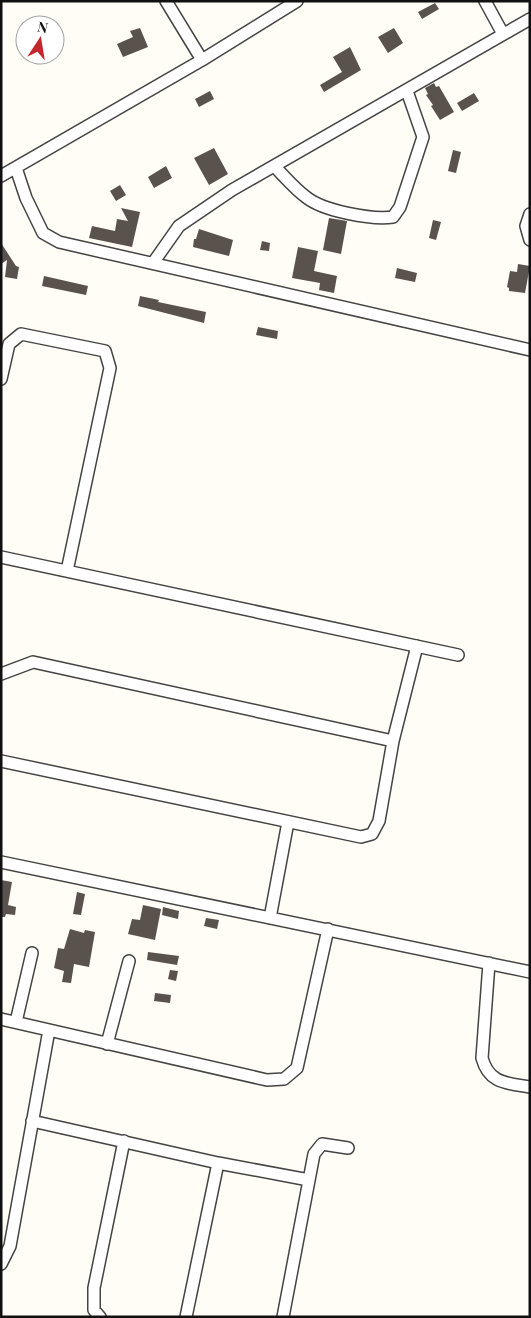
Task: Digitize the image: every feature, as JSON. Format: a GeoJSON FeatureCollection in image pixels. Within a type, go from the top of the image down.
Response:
{"type":"FeatureCollection","features":[{"type":"Feature","properties":{"kind":"street"},"geometry":{"type":"LineString","coordinates":[[166,1],[202,60]]}},
{"type":"Feature","properties":{"kind":"street"},"geometry":{"type":"LineString","coordinates":[[1,176],[202,60],[297,1]]}},
{"type":"Feature","properties":{"kind":"street"},"geometry":{"type":"LineString","coordinates":[[485,1],[504,34]]}},
{"type":"Feature","properties":{"kind":"street"},"geometry":{"type":"LineString","coordinates":[[153,263],[180,226],[232,190],[530,19]]}},
{"type":"Feature","properties":{"kind":"street"},"geometry":{"type":"LineString","coordinates":[[275,167],[307,198],[326,208],[381,219],[393,217],[400,207],[423,137],[407,91]]}},
{"type":"Feature","properties":{"kind":"street"},"geometry":{"type":"LineString","coordinates":[[16,168],[26,198],[43,233],[59,242],[530,350]]}},
{"type":"Feature","properties":{"kind":"street"},"geometry":{"type":"LineString","coordinates":[[530,214],[526,226],[530,240]]}},
{"type":"Feature","properties":{"kind":"street"},"geometry":{"type":"LineString","coordinates":[[1,378],[9,344],[21,334],[104,351],[110,368],[67,571]]}},
{"type":"Feature","properties":{"kind":"street"},"geometry":{"type":"LineString","coordinates":[[1,557],[458,655]]}},
{"type":"Feature","properties":{"kind":"street"},"geometry":{"type":"LineString","coordinates":[[1,761],[361,837],[372,834],[379,821],[393,741],[417,646]]}},
{"type":"Feature","properties":{"kind":"street"},"geometry":{"type":"LineString","coordinates":[[1,674],[33,662],[393,741]]}},
{"type":"Feature","properties":{"kind":"street"},"geometry":{"type":"LineString","coordinates":[[270,918],[288,822]]}},
{"type":"Feature","properties":{"kind":"street"},"geometry":{"type":"LineString","coordinates":[[1,862],[530,972]]}},
{"type":"Feature","properties":{"kind":"street"},"geometry":{"type":"LineString","coordinates":[[1,1019],[267,1080],[284,1079],[297,1068],[328,929]]}},
{"type":"Feature","properties":{"kind":"street"},"geometry":{"type":"LineString","coordinates":[[16,1022],[32,953]]}},
{"type":"Feature","properties":{"kind":"street"},"geometry":{"type":"LineString","coordinates":[[107,1044],[129,961]]}},
{"type":"Feature","properties":{"kind":"street"},"geometry":{"type":"LineString","coordinates":[[489,963],[482,1058],[484,1066],[495,1079],[505,1083],[530,1087]]}},
{"type":"Feature","properties":{"kind":"street"},"geometry":{"type":"LineString","coordinates":[[1,1264],[10,1246],[49,1030]]}},
{"type":"Feature","properties":{"kind":"street"},"geometry":{"type":"LineString","coordinates":[[32,1121],[218,1163],[309,1180]]}},
{"type":"Feature","properties":{"kind":"street"},"geometry":{"type":"LineString","coordinates":[[100,1317],[94,1310],[94,1288],[124,1141]]}},
{"type":"Feature","properties":{"kind":"street"},"geometry":{"type":"LineString","coordinates":[[283,1317],[314,1154],[322,1144],[348,1148]]}},
{"type":"Feature","properties":{"kind":"street"},"geometry":{"type":"LineString","coordinates":[[186,1317],[218,1163]]}},
{"type":"Feature","properties":{"kind":"building"},"geometry":{"type":"Polygon","coordinates":[[[435,3],[439,9],[422,19],[418,12],[435,3]]]}},
{"type":"Feature","properties":{"kind":"building"},"geometry":{"type":"Polygon","coordinates":[[[140,28],[148,47],[123,57],[117,44],[133,37],[130,31],[140,28]]]}},
{"type":"Feature","properties":{"kind":"building"},"geometry":{"type":"Polygon","coordinates":[[[394,28],[403,43],[388,53],[378,37],[394,28]]]}},
{"type":"Feature","properties":{"kind":"building"},"geometry":{"type":"Polygon","coordinates":[[[350,47],[361,70],[324,92],[320,85],[342,72],[333,57],[350,47]]]}},
{"type":"Feature","properties":{"kind":"building"},"geometry":{"type":"Polygon","coordinates":[[[434,83],[436,87],[439,86],[454,112],[440,120],[426,95],[428,94],[425,88],[434,83]]]}},
{"type":"Feature","properties":{"kind":"building"},"geometry":{"type":"Polygon","coordinates":[[[210,91],[214,99],[199,107],[195,99],[210,91]]]}},
{"type":"Feature","properties":{"kind":"building"},"geometry":{"type":"Polygon","coordinates":[[[474,93],[479,101],[462,111],[457,103],[474,93]]]}},
{"type":"Feature","properties":{"kind":"building"},"geometry":{"type":"Polygon","coordinates":[[[214,148],[228,174],[209,185],[194,158],[214,148]]]}},
{"type":"Feature","properties":{"kind":"building"},"geometry":{"type":"Polygon","coordinates":[[[453,150],[461,152],[456,173],[448,171],[453,150]]]}},
{"type":"Feature","properties":{"kind":"building"},"geometry":{"type":"Polygon","coordinates":[[[166,166],[172,178],[154,188],[148,177],[166,166]]]}},
{"type":"Feature","properties":{"kind":"building"},"geometry":{"type":"Polygon","coordinates":[[[120,185],[126,195],[116,201],[110,191],[120,185]]]}},
{"type":"Feature","properties":{"kind":"building"},"geometry":{"type":"Polygon","coordinates":[[[121,208],[140,212],[132,247],[89,238],[92,226],[115,231],[117,219],[128,221],[121,208]]]}},
{"type":"Feature","properties":{"kind":"building"},"geometry":{"type":"Polygon","coordinates":[[[329,218],[347,221],[341,254],[323,250],[329,218]]]}},
{"type":"Feature","properties":{"kind":"building"},"geometry":{"type":"Polygon","coordinates":[[[433,220],[441,222],[436,240],[429,238],[433,220]]]}},
{"type":"Feature","properties":{"kind":"building"},"geometry":{"type":"Polygon","coordinates":[[[199,229],[233,240],[229,256],[193,247],[194,239],[196,239],[199,229]]]}},
{"type":"Feature","properties":{"kind":"building"},"geometry":{"type":"Polygon","coordinates":[[[262,241],[270,243],[269,251],[260,250],[262,241]]]}},
{"type":"Feature","properties":{"kind":"building"},"geometry":{"type":"Polygon","coordinates":[[[1,243],[16,266],[19,267],[17,279],[5,277],[7,260],[1,264],[1,243]]]}},
{"type":"Feature","properties":{"kind":"building"},"geometry":{"type":"Polygon","coordinates":[[[298,247],[318,251],[314,271],[337,276],[334,293],[319,290],[320,283],[292,278],[298,247]]]}},
{"type":"Feature","properties":{"kind":"building"},"geometry":{"type":"Polygon","coordinates":[[[518,264],[530,266],[525,293],[509,291],[507,287],[510,271],[517,272],[518,264]]]}},
{"type":"Feature","properties":{"kind":"building"},"geometry":{"type":"Polygon","coordinates":[[[397,268],[417,273],[415,282],[395,278],[397,268]]]}},
{"type":"Feature","properties":{"kind":"building"},"geometry":{"type":"Polygon","coordinates":[[[44,276],[88,286],[86,295],[42,286],[44,276]]]}},
{"type":"Feature","properties":{"kind":"building"},"geometry":{"type":"Polygon","coordinates":[[[140,296],[159,300],[158,302],[206,312],[204,323],[138,306],[140,296]]]}},
{"type":"Feature","properties":{"kind":"building"},"geometry":{"type":"Polygon","coordinates":[[[258,327],[278,331],[277,339],[256,335],[258,327]]]}},
{"type":"Feature","properties":{"kind":"building"},"geometry":{"type":"Polygon","coordinates":[[[1,880],[12,882],[8,905],[16,907],[15,915],[6,914],[5,917],[1,917],[1,880]]]}},
{"type":"Feature","properties":{"kind":"building"},"geometry":{"type":"Polygon","coordinates":[[[77,892],[85,894],[81,915],[73,914],[77,892]]]}},
{"type":"Feature","properties":{"kind":"building"},"geometry":{"type":"Polygon","coordinates":[[[143,905],[161,909],[155,940],[128,934],[132,919],[140,920],[143,905]]]}},
{"type":"Feature","properties":{"kind":"building"},"geometry":{"type":"Polygon","coordinates":[[[163,907],[179,911],[178,919],[162,915],[163,907]]]}},
{"type":"Feature","properties":{"kind":"building"},"geometry":{"type":"Polygon","coordinates":[[[206,918],[219,920],[217,929],[204,926],[206,918]]]}},
{"type":"Feature","properties":{"kind":"building"},"geometry":{"type":"Polygon","coordinates":[[[70,929],[84,933],[85,930],[95,932],[89,967],[74,964],[71,983],[62,982],[64,971],[54,968],[58,948],[64,949],[70,929]]]}},
{"type":"Feature","properties":{"kind":"building"},"geometry":{"type":"Polygon","coordinates":[[[148,952],[179,956],[177,965],[147,960],[148,952]]]}},
{"type":"Feature","properties":{"kind":"building"},"geometry":{"type":"Polygon","coordinates":[[[170,970],[178,971],[176,981],[168,979],[170,970]]]}},
{"type":"Feature","properties":{"kind":"building"},"geometry":{"type":"Polygon","coordinates":[[[155,993],[171,995],[170,1003],[154,1001],[155,993]]]}}]}
